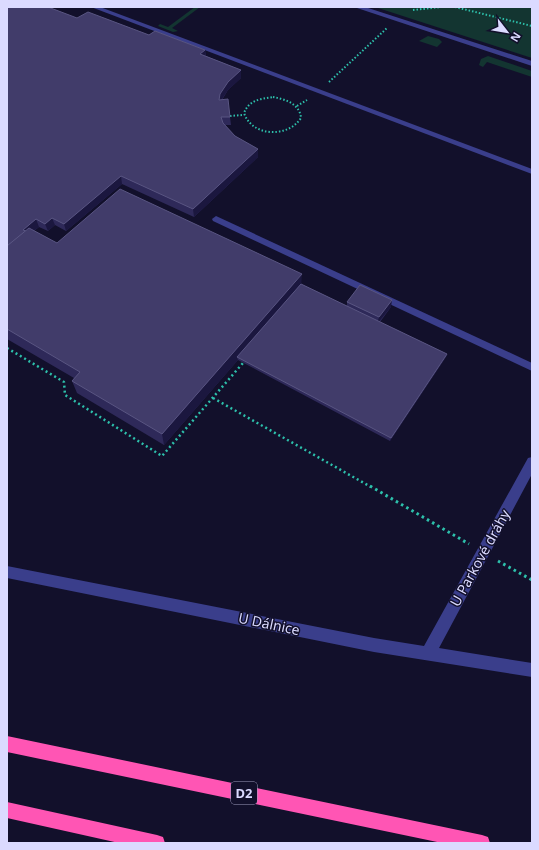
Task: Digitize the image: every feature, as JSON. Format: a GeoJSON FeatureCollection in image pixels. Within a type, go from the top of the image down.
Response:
{"type":"FeatureCollection","features":[{"type":"Feature","properties":{"kind":"highway","name":"D2"},"geometry":{"type":"LineString","coordinates":[[7,744],[482,843]]}},
{"type":"Feature","properties":{"kind":"highway"},"geometry":{"type":"LineString","coordinates":[[7,810],[157,843]]}},
{"type":"Feature","properties":{"kind":"street"},"geometry":{"type":"LineString","coordinates":[[358,7],[532,64]]}},
{"type":"Feature","properties":{"kind":"street","name":"U Parkové dráhy"},"geometry":{"type":"LineString","coordinates":[[428,653],[532,462]]}},
{"type":"Feature","properties":{"kind":"street","name":"U Dálnice"},"geometry":{"type":"LineString","coordinates":[[7,572],[374,645],[532,670]]}},
{"type":"Feature","properties":{"kind":"lane"},"geometry":{"type":"LineString","coordinates":[[94,7],[532,172]]}},
{"type":"Feature","properties":{"kind":"lane"},"geometry":{"type":"LineString","coordinates":[[216,219],[532,367]]}},
{"type":"Feature","properties":{"kind":"path"},"geometry":{"type":"LineString","coordinates":[[297,106],[319,92],[406,11],[441,7]]}},
{"type":"Feature","properties":{"kind":"path"},"geometry":{"type":"LineString","coordinates":[[455,7],[498,19],[532,26]]}},
{"type":"Feature","properties":{"kind":"path"},"geometry":{"type":"LineString","coordinates":[[264,98],[282,98],[297,106],[300,111],[298,122],[288,128],[275,132],[257,130],[245,121],[243,115],[248,104],[264,98]]}},
{"type":"Feature","properties":{"kind":"path"},"geometry":{"type":"LineString","coordinates":[[230,116],[243,115]]}},
{"type":"Feature","properties":{"kind":"path"},"geometry":{"type":"LineString","coordinates":[[7,348],[64,382],[65,395],[162,456],[242,363]]}},
{"type":"Feature","properties":{"kind":"path"},"geometry":{"type":"LineString","coordinates":[[213,398],[339,468],[483,553],[532,580]]}},
{"type":"Feature","properties":{"kind":"green space"},"geometry":{"type":"Polygon","coordinates":[[[195,7],[200,7],[172,28],[178,31],[173,32],[158,26],[160,24],[168,27],[195,7]]]}},
{"type":"Feature","properties":{"kind":"green space"},"geometry":{"type":"Polygon","coordinates":[[[375,7],[532,7],[532,58],[375,7]]]}},
{"type":"Feature","properties":{"kind":"green space"},"geometry":{"type":"Polygon","coordinates":[[[428,36],[439,39],[442,42],[437,47],[419,41],[428,36]]]}},
{"type":"Feature","properties":{"kind":"green space"},"geometry":{"type":"Polygon","coordinates":[[[488,56],[532,71],[532,77],[487,62],[483,67],[479,65],[481,59],[488,56]]]}},
{"type":"Feature","properties":{"kind":"building"},"geometry":{"type":"Polygon","coordinates":[[[7,7],[48,7],[77,18],[88,12],[149,35],[155,31],[205,50],[200,54],[241,70],[228,82],[220,94],[219,100],[228,99],[230,117],[221,117],[223,123],[235,136],[258,149],[193,209],[121,176],[64,224],[52,218],[45,224],[36,219],[23,230],[26,231],[7,246],[7,7]]]}},
{"type":"Feature","properties":{"kind":"building"},"geometry":{"type":"Polygon","coordinates":[[[120,189],[302,274],[162,434],[72,381],[80,372],[7,329],[7,246],[29,228],[57,243],[120,189]]]}},
{"type":"Feature","properties":{"kind":"building"},"geometry":{"type":"Polygon","coordinates":[[[301,284],[447,354],[391,438],[237,357],[301,284]]]}},
{"type":"Feature","properties":{"kind":"building"},"geometry":{"type":"Polygon","coordinates":[[[360,285],[392,300],[379,317],[347,302],[360,285]]]}}]}
